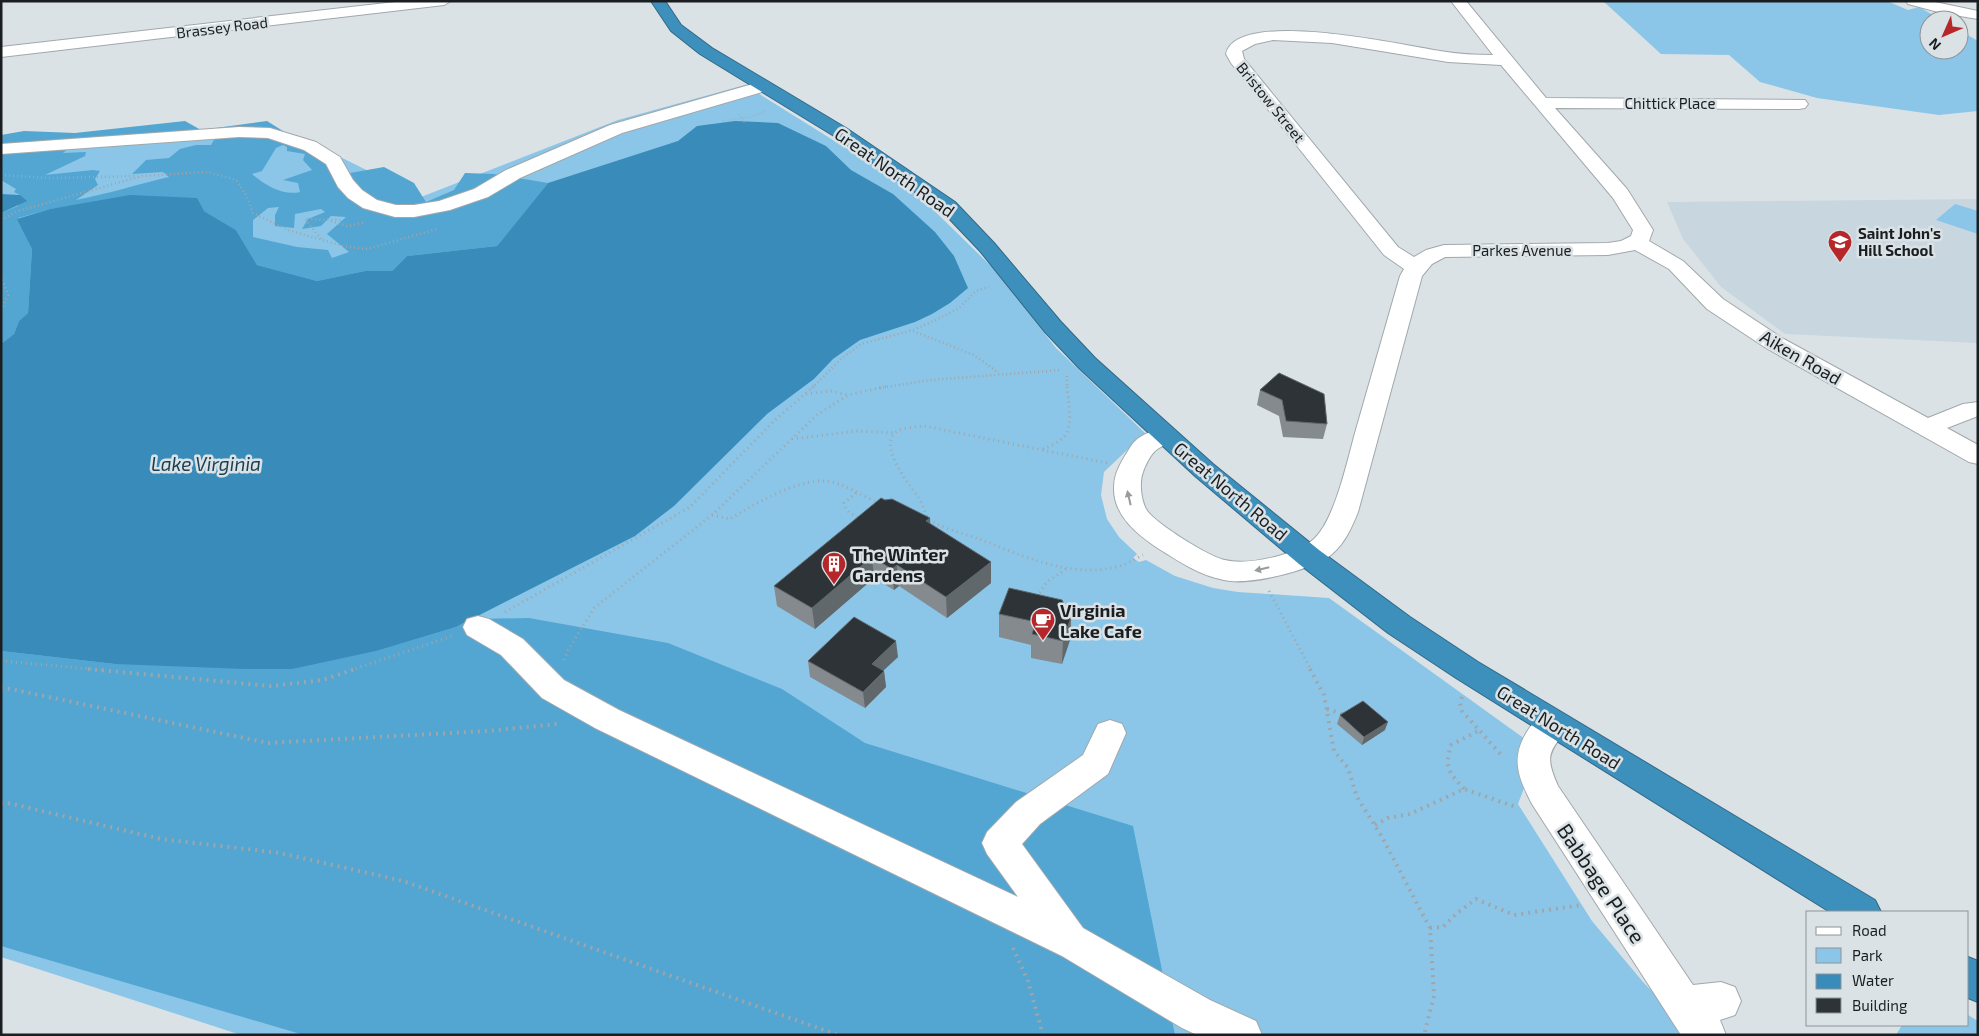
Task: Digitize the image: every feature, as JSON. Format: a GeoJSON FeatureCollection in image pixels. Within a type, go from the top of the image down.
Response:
{"type":"FeatureCollection","features":[{"type":"Feature","properties":{"kind":"highway","name":"Great North Road"},"geometry":{"type":"LineString","coordinates":[[658,1],[670,21],[685,36],[729,66],[840,132],[948,206],[1080,356],[1166,436],[1309,557],[1399,625],[1552,724],[1860,911]]}},
{"type":"Feature","properties":{"kind":"street","name":"Brassey Road"},"geometry":{"type":"LineString","coordinates":[[1,52],[444,1]]}},
{"type":"Feature","properties":{"kind":"street"},"geometry":{"type":"LineString","coordinates":[[1458,1],[1541,103],[1608,179],[1634,213],[1643,230],[1640,239],[1635,242]]}},
{"type":"Feature","properties":{"kind":"street"},"geometry":{"type":"LineString","coordinates":[[1914,1],[1942,9],[1978,15]]}},
{"type":"Feature","properties":{"kind":"street","name":"Bristow Street"},"geometry":{"type":"LineString","coordinates":[[1415,267],[1391,251],[1237,60],[1234,54],[1235,49],[1246,41],[1268,35],[1296,34],[1456,59],[1505,60]]}},
{"type":"Feature","properties":{"kind":"street"},"geometry":{"type":"LineString","coordinates":[[1,149],[239,132],[270,133],[310,146],[333,162],[355,194],[370,204],[395,211],[414,211],[443,206],[481,193],[512,174],[616,129],[763,86]]}},
{"type":"Feature","properties":{"kind":"street","name":"Chittick Place"},"geometry":{"type":"LineString","coordinates":[[1541,103],[1799,104]]}},
{"type":"Feature","properties":{"kind":"street","name":"Parkes Avenue"},"geometry":{"type":"LineString","coordinates":[[1415,267],[1431,254],[1444,251],[1608,249],[1626,247],[1635,242]]}},
{"type":"Feature","properties":{"kind":"street","name":"Aiken Road"},"geometry":{"type":"LineString","coordinates":[[1635,242],[1666,257],[1715,304],[1750,328],[1978,456]]}},
{"type":"Feature","properties":{"kind":"street"},"geometry":{"type":"LineString","coordinates":[[1166,436],[1144,446],[1129,473],[1127,489],[1132,509],[1139,519],[1158,535],[1204,564],[1226,572],[1258,570],[1309,557],[1324,546],[1336,531],[1344,512],[1415,267]]}},
{"type":"Feature","properties":{"kind":"street"},"geometry":{"type":"LineString","coordinates":[[1928,427],[1972,409],[1978,409]]}},
{"type":"Feature","properties":{"kind":"street"},"geometry":{"type":"LineString","coordinates":[[478,627],[512,647],[553,689],[607,719],[1070,940],[1196,1014],[1242,1035]]}},
{"type":"Feature","properties":{"kind":"street","name":"Babbage Place"},"geometry":{"type":"LineString","coordinates":[[1552,724],[1539,738],[1534,753],[1533,769],[1544,794],[1704,1014]]}},
{"type":"Feature","properties":{"kind":"street"},"geometry":{"type":"LineString","coordinates":[[1070,940],[1000,843],[1028,813],[1096,764],[1110,733]]}},
{"type":"Feature","properties":{"kind":"path"},"geometry":{"type":"LineString","coordinates":[[739,115],[745,124]]}},
{"type":"Feature","properties":{"kind":"path"},"geometry":{"type":"LineString","coordinates":[[736,119],[750,117]]}},
{"type":"Feature","properties":{"kind":"path"},"geometry":{"type":"LineString","coordinates":[[1,175],[50,178],[142,176]]}},
{"type":"Feature","properties":{"kind":"path"},"geometry":{"type":"LineString","coordinates":[[321,239],[305,219],[342,220]]}},
{"type":"Feature","properties":{"kind":"path"},"geometry":{"type":"LineString","coordinates":[[1,276],[8,296],[1,310]]}},
{"type":"Feature","properties":{"kind":"path"},"geometry":{"type":"LineString","coordinates":[[1,661],[271,686],[323,680],[478,627],[690,507],[774,421],[806,394],[842,358],[861,344],[913,330],[959,308],[976,291],[989,287]]}},
{"type":"Feature","properties":{"kind":"path"},"geometry":{"type":"LineString","coordinates":[[913,330],[974,355],[1000,373]]}},
{"type":"Feature","properties":{"kind":"path"},"geometry":{"type":"LineString","coordinates":[[553,689],[568,650],[594,608],[712,515],[817,415],[848,395],[885,386],[1000,373],[1063,370],[1067,376],[1068,416],[1066,434],[1059,441],[1042,449]]}},
{"type":"Feature","properties":{"kind":"path"},"geometry":{"type":"LineString","coordinates":[[806,394],[831,391],[848,395]]}},
{"type":"Feature","properties":{"kind":"path"},"geometry":{"type":"LineString","coordinates":[[1136,461],[1122,466],[924,426],[911,426],[896,434],[888,444],[890,455],[928,517],[945,527],[1050,565],[1066,568],[1092,570],[1118,566],[1141,556]]}},
{"type":"Feature","properties":{"kind":"path"},"geometry":{"type":"LineString","coordinates":[[791,439],[823,434],[872,431],[896,434]]}},
{"type":"Feature","properties":{"kind":"path"},"geometry":{"type":"LineString","coordinates":[[712,515],[730,519],[747,507],[782,492],[818,481],[837,484],[882,505]]}},
{"type":"Feature","properties":{"kind":"path"},"geometry":{"type":"LineString","coordinates":[[857,493],[846,499],[844,507],[851,514],[866,518]]}},
{"type":"Feature","properties":{"kind":"path"},"geometry":{"type":"LineString","coordinates":[[917,515],[925,512]]}},
{"type":"Feature","properties":{"kind":"path"},"geometry":{"type":"LineString","coordinates":[[920,520],[928,517]]}},
{"type":"Feature","properties":{"kind":"path"},"geometry":{"type":"LineString","coordinates":[[942,530],[945,527]]}},
{"type":"Feature","properties":{"kind":"path"},"geometry":{"type":"LineString","coordinates":[[1034,602],[1047,582],[1066,568]]}},
{"type":"Feature","properties":{"kind":"path"},"geometry":{"type":"LineString","coordinates":[[1258,570],[1324,695],[1334,751],[1348,768],[1357,797],[1375,825],[1430,928],[1434,996],[1424,1035]]}},
{"type":"Feature","properties":{"kind":"path"},"geometry":{"type":"LineString","coordinates":[[1,688],[268,743],[487,731],[607,719]]}},
{"type":"Feature","properties":{"kind":"path"},"geometry":{"type":"LineString","coordinates":[[1326,709],[1348,717]]}},
{"type":"Feature","properties":{"kind":"path"},"geometry":{"type":"LineString","coordinates":[[1480,730],[1451,745],[1447,759],[1448,771],[1464,789],[1524,809]]}},
{"type":"Feature","properties":{"kind":"path"},"geometry":{"type":"LineString","coordinates":[[1375,825],[1388,818],[1410,814],[1464,789]]}},
{"type":"Feature","properties":{"kind":"path"},"geometry":{"type":"LineString","coordinates":[[1,803],[8,803],[161,839],[280,853],[403,882],[579,942],[838,1035]]}},
{"type":"Feature","properties":{"kind":"path"},"geometry":{"type":"LineString","coordinates":[[1430,928],[1443,927],[1456,914],[1476,899],[1514,915],[1584,904]]}},
{"type":"Feature","properties":{"kind":"path"},"geometry":{"type":"LineString","coordinates":[[1011,945],[1028,981],[1043,1035]]}},
{"type":"Feature","properties":{"kind":"shaded area"},"geometry":{"type":"Polygon","coordinates":[[[185,121],[201,130],[267,121],[350,173],[384,167],[414,183],[426,202],[454,190],[465,173],[494,174],[548,183],[497,246],[407,256],[392,271],[365,271],[317,281],[257,265],[236,230],[204,211],[85,204],[50,209],[18,218],[32,249],[28,313],[19,321],[14,334],[1,344],[1,213],[18,206],[20,195],[14,192],[16,189],[1,180],[1,135],[24,131],[75,133],[185,121]],[[215,138],[73,144],[63,153],[86,152],[85,156],[45,175],[93,170],[100,171],[95,179],[98,185],[76,200],[169,177],[163,172],[132,174],[146,160],[169,158],[180,149],[196,145],[211,145],[215,138]],[[283,145],[276,148],[262,171],[252,174],[274,189],[294,193],[300,192],[298,183],[283,180],[312,170],[303,160],[305,154],[287,151],[287,147],[283,145]],[[279,207],[268,208],[253,220],[253,237],[297,247],[328,250],[332,258],[349,252],[327,234],[346,217],[331,216],[321,226],[302,229],[308,219],[325,212],[321,209],[295,214],[294,228],[275,226],[275,215],[279,207]]]}},
{"type":"Feature","properties":{"kind":"shaded area","name":"Saint John's Hill School"},"geometry":{"type":"Polygon","coordinates":[[[1978,199],[1978,343],[1785,334],[1721,287],[1683,239],[1667,202],[1978,199]]]}},
{"type":"Feature","properties":{"kind":"shaded area"},"geometry":{"type":"Polygon","coordinates":[[[529,618],[668,643],[782,689],[865,743],[1133,826],[1175,1035],[304,1035],[1,946],[1,651],[115,664],[380,650],[456,627],[473,619],[529,618]]]}},
{"type":"Feature","properties":{"kind":"green space"},"geometry":{"type":"Polygon","coordinates":[[[1603,1],[1887,1],[1908,10],[1919,7],[1924,10],[1919,10],[1919,60],[1969,60],[1969,36],[1978,41],[1978,111],[1939,115],[1817,98],[1760,82],[1729,55],[1661,54],[1603,1]]]}},
{"type":"Feature","properties":{"kind":"green space"},"geometry":{"type":"Polygon","coordinates":[[[745,85],[913,190],[993,268],[1056,348],[1145,433],[1104,472],[1101,495],[1107,519],[1119,537],[1137,554],[1133,558],[1139,562],[1146,560],[1175,576],[1213,588],[1238,592],[1329,598],[1539,749],[1518,804],[1592,921],[1643,982],[1695,1035],[241,1035],[1,957],[1,144],[275,130],[320,147],[421,197],[618,120],[745,85]]]}},
{"type":"Feature","properties":{"kind":"green space"},"geometry":{"type":"Polygon","coordinates":[[[1955,204],[1978,211],[1978,234],[1936,220],[1955,204]]]}},
{"type":"Feature","properties":{"kind":"green space"},"geometry":{"type":"Polygon","coordinates":[[[1969,1016],[1978,1021],[1978,1035],[1896,1035],[1901,1026],[1969,1026],[1969,1016]]]}},
{"type":"Feature","properties":{"kind":"water","name":"Lake Virginia"},"geometry":{"type":"Polygon","coordinates":[[[735,121],[778,123],[826,146],[851,170],[893,194],[935,232],[954,256],[968,288],[950,303],[932,314],[915,322],[860,340],[833,359],[814,379],[767,414],[674,506],[635,536],[456,627],[380,650],[292,669],[115,664],[1,651],[1,344],[14,334],[19,321],[28,313],[32,249],[17,219],[50,209],[130,195],[197,198],[204,211],[236,230],[257,265],[317,281],[365,271],[392,271],[407,256],[497,246],[548,183],[678,141],[697,126],[735,121]]]}},
{"type":"Feature","properties":{"kind":"water"},"geometry":{"type":"Polygon","coordinates":[[[1,194],[20,195],[27,201],[1,213],[1,194]]]}},
{"type":"Feature","properties":{"kind":"building"},"geometry":{"type":"Polygon","coordinates":[[[1279,373],[1324,394],[1327,424],[1286,421],[1282,400],[1260,390],[1279,373]]]}},
{"type":"Feature","properties":{"kind":"building"},"geometry":{"type":"Polygon","coordinates":[[[881,498],[885,500],[892,499],[930,518],[926,521],[991,562],[946,597],[897,565],[892,569],[872,557],[812,608],[774,586],[881,498]]]}},
{"type":"Feature","properties":{"kind":"building"},"geometry":{"type":"Polygon","coordinates":[[[1009,588],[1062,600],[1071,617],[1063,641],[1032,634],[1036,622],[999,614],[1009,588]]]}},
{"type":"Feature","properties":{"kind":"building"},"geometry":{"type":"Polygon","coordinates":[[[854,617],[896,641],[872,664],[884,671],[863,692],[808,661],[854,617]]]}},
{"type":"Feature","properties":{"kind":"building"},"geometry":{"type":"Polygon","coordinates":[[[1363,701],[1388,722],[1364,737],[1340,715],[1363,701]]]}},
{"type":"Feature","properties":{"kind":"place","name":"Saint John's Hill School"},"geometry":{"type":"Point","coordinates":[1840,263]}},
{"type":"Feature","properties":{"kind":"place","name":"The Winter Gardens"},"geometry":{"type":"Point","coordinates":[834,585]}},
{"type":"Feature","properties":{"kind":"place","name":"Virginia Lake Cafe"},"geometry":{"type":"Point","coordinates":[1043,641]}}]}
